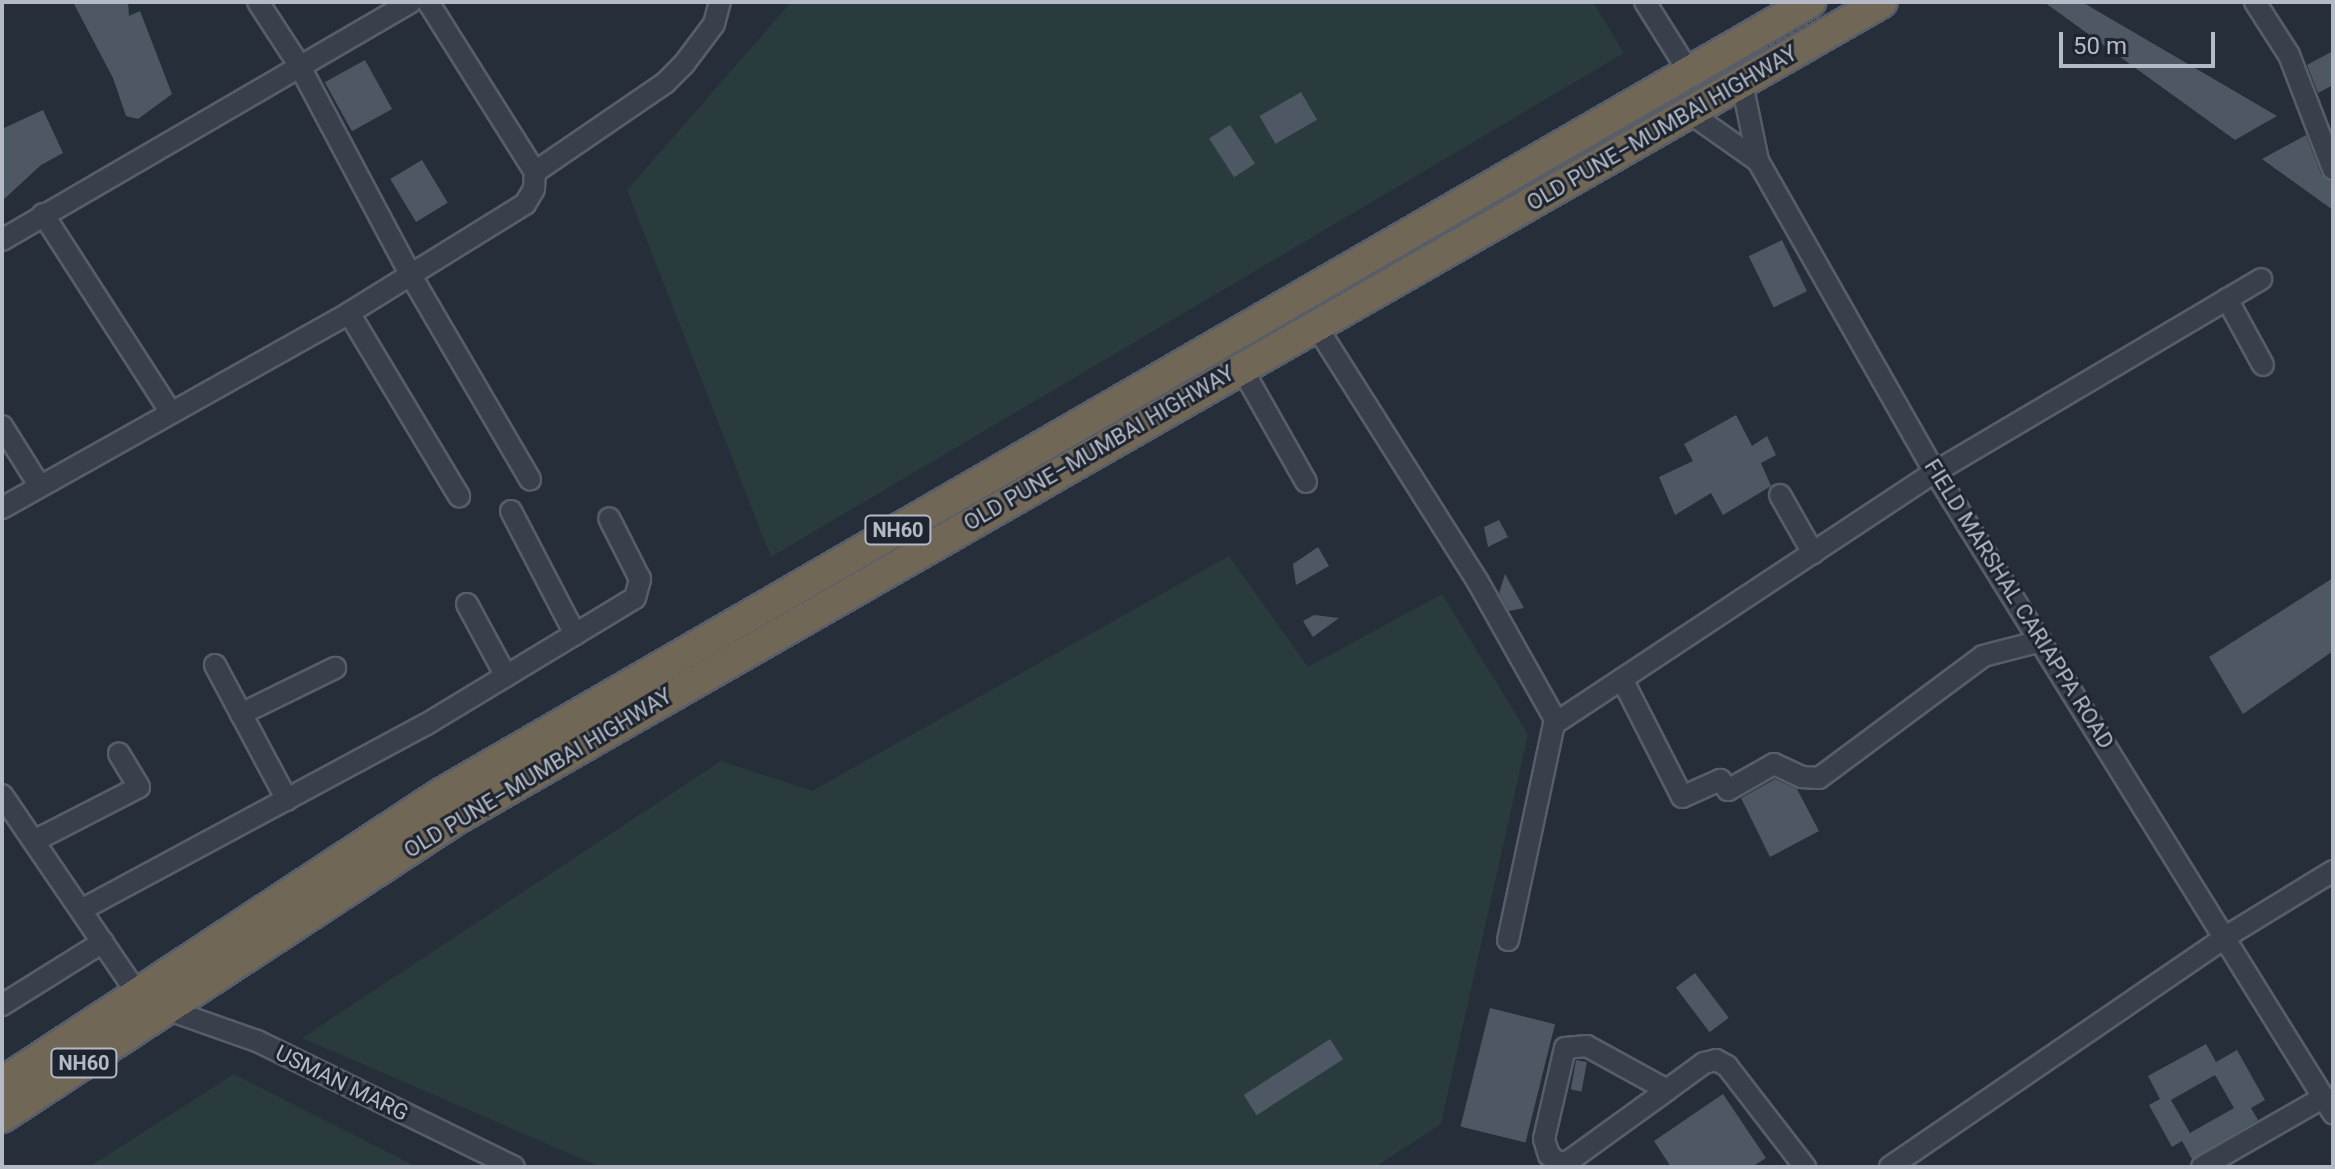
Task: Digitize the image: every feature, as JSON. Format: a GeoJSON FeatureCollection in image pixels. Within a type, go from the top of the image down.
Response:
{"type":"FeatureCollection","features":[{"type":"Feature","properties":{"kind":"highway","name":"OLD PUNE–MUMBAI HIGHWAY"},"geometry":{"type":"LineString","coordinates":[[2,1083],[441,794],[1810,2]]}},
{"type":"Feature","properties":{"kind":"highway","name":"OLD PUNE–MUMBAI HIGHWAY"},"geometry":{"type":"LineString","coordinates":[[2,1117],[456,819],[1315,324],[1882,2]]}},
{"type":"Feature","properties":{"kind":"street"},"geometry":{"type":"LineString","coordinates":[[258,2],[299,65],[410,274],[530,479]]}},
{"type":"Feature","properties":{"kind":"street"},"geometry":{"type":"LineString","coordinates":[[2,240],[411,2]]}},
{"type":"Feature","properties":{"kind":"street"},"geometry":{"type":"LineString","coordinates":[[2,508],[349,313],[525,204],[534,189],[535,172],[428,2]]}},
{"type":"Feature","properties":{"kind":"street"},"geometry":{"type":"LineString","coordinates":[[535,172],[665,83],[700,47],[720,2]]}},
{"type":"Feature","properties":{"kind":"street"},"geometry":{"type":"LineString","coordinates":[[1645,2],[1689,72]]}},
{"type":"Feature","properties":{"kind":"street"},"geometry":{"type":"LineString","coordinates":[[2255,2],[2289,55],[2333,169]]}},
{"type":"Feature","properties":{"kind":"street"},"geometry":{"type":"LineString","coordinates":[[1742,83],[1758,161]]}},
{"type":"Feature","properties":{"kind":"street","name":"FIELD MARSHAL CARIAPPA ROAD"},"geometry":{"type":"LineString","coordinates":[[1690,113],[1758,161],[1935,472],[2227,936],[2328,1105]]}},
{"type":"Feature","properties":{"kind":"street"},"geometry":{"type":"LineString","coordinates":[[43,214],[170,411]]}},
{"type":"Feature","properties":{"kind":"street"},"geometry":{"type":"LineString","coordinates":[[1554,724],[1935,472],[2261,279]]}},
{"type":"Feature","properties":{"kind":"street"},"geometry":{"type":"LineString","coordinates":[[2227,299],[2263,365]]}},
{"type":"Feature","properties":{"kind":"street"},"geometry":{"type":"LineString","coordinates":[[349,313],[459,496]]}},
{"type":"Feature","properties":{"kind":"street"},"geometry":{"type":"LineString","coordinates":[[1315,324],[1478,582],[1539,686],[1554,724],[1508,940]]}},
{"type":"Feature","properties":{"kind":"street"},"geometry":{"type":"LineString","coordinates":[[1241,367],[1306,482]]}},
{"type":"Feature","properties":{"kind":"street"},"geometry":{"type":"LineString","coordinates":[[2,426],[39,485]]}},
{"type":"Feature","properties":{"kind":"street"},"geometry":{"type":"LineString","coordinates":[[1780,495],[1813,553]]}},
{"type":"Feature","properties":{"kind":"street"},"geometry":{"type":"LineString","coordinates":[[511,511],[575,634]]}},
{"type":"Feature","properties":{"kind":"street"},"geometry":{"type":"LineString","coordinates":[[81,910],[287,800],[506,676],[639,593],[640,579],[609,518]]}},
{"type":"Feature","properties":{"kind":"street"},"geometry":{"type":"LineString","coordinates":[[467,604],[506,676]]}},
{"type":"Feature","properties":{"kind":"street"},"geometry":{"type":"LineString","coordinates":[[1622,679],[1682,797],[1720,780],[1728,790],[1774,764],[1802,777],[1819,778],[1983,656],[2041,641]]}},
{"type":"Feature","properties":{"kind":"street"},"geometry":{"type":"LineString","coordinates":[[215,665],[287,800]]}},
{"type":"Feature","properties":{"kind":"street"},"geometry":{"type":"LineString","coordinates":[[241,714],[335,668]]}},
{"type":"Feature","properties":{"kind":"street"},"geometry":{"type":"LineString","coordinates":[[34,841],[139,787],[119,754]]}},
{"type":"Feature","properties":{"kind":"street"},"geometry":{"type":"LineString","coordinates":[[2,795],[138,994]]}},
{"type":"Feature","properties":{"kind":"street"},"geometry":{"type":"LineString","coordinates":[[1890,1167],[2227,936],[2333,871]]}},
{"type":"Feature","properties":{"kind":"street"},"geometry":{"type":"LineString","coordinates":[[2,1005],[103,942]]}},
{"type":"Feature","properties":{"kind":"street","name":"USMAN MARG"},"geometry":{"type":"LineString","coordinates":[[166,1009],[257,1041],[514,1167]]}},
{"type":"Feature","properties":{"kind":"street"},"geometry":{"type":"LineString","coordinates":[[1667,1090],[1587,1046],[1565,1048],[1544,1139],[1549,1155],[1559,1163],[1572,1164],[1704,1063],[1716,1060],[1727,1066],[1805,1167]]}},
{"type":"Feature","properties":{"kind":"street"},"geometry":{"type":"LineString","coordinates":[[2202,1167],[2328,1105]]}},
{"type":"Feature","properties":{"kind":"shaded area"},"geometry":{"type":"Polygon","coordinates":[[[791,2],[1593,2],[1624,53],[771,557],[627,190],[791,2]]]}},
{"type":"Feature","properties":{"kind":"shaded area"},"geometry":{"type":"Polygon","coordinates":[[[1229,556],[1308,667],[1442,594],[1528,734],[1441,1124],[1375,1167],[601,1167],[302,1038],[721,761],[812,791],[1229,556]]]}},
{"type":"Feature","properties":{"kind":"shaded area"},"geometry":{"type":"Polygon","coordinates":[[[234,1074],[417,1167],[89,1167],[234,1074]]]}},
{"type":"Feature","properties":{"kind":"building"},"geometry":{"type":"Polygon","coordinates":[[[73,2],[128,2],[129,16],[140,11],[172,94],[138,119],[126,116],[113,78],[73,2]]]}},
{"type":"Feature","properties":{"kind":"building"},"geometry":{"type":"Polygon","coordinates":[[[2044,2],[2082,2],[2277,116],[2235,140],[2044,2]]]}},
{"type":"Feature","properties":{"kind":"building"},"geometry":{"type":"Polygon","coordinates":[[[2333,51],[2333,85],[2318,93],[2307,65],[2333,51]]]}},
{"type":"Feature","properties":{"kind":"building"},"geometry":{"type":"Polygon","coordinates":[[[365,60],[392,109],[352,131],[325,82],[365,60]]]}},
{"type":"Feature","properties":{"kind":"building"},"geometry":{"type":"Polygon","coordinates":[[[1301,92],[1317,120],[1275,144],[1259,116],[1301,92]]]}},
{"type":"Feature","properties":{"kind":"building"},"geometry":{"type":"Polygon","coordinates":[[[43,110],[63,153],[41,165],[2,201],[2,129],[43,110]]]}},
{"type":"Feature","properties":{"kind":"building"},"geometry":{"type":"Polygon","coordinates":[[[1230,125],[1255,164],[1234,177],[1209,139],[1230,125]]]}},
{"type":"Feature","properties":{"kind":"building"},"geometry":{"type":"Polygon","coordinates":[[[2306,135],[2321,174],[2333,182],[2333,210],[2262,159],[2306,135]]]}},
{"type":"Feature","properties":{"kind":"building"},"geometry":{"type":"Polygon","coordinates":[[[422,160],[448,203],[416,222],[390,179],[422,160]]]}},
{"type":"Feature","properties":{"kind":"building"},"geometry":{"type":"Polygon","coordinates":[[[1782,240],[1807,291],[1774,307],[1749,256],[1782,240]]]}},
{"type":"Feature","properties":{"kind":"building"},"geometry":{"type":"Polygon","coordinates":[[[1736,415],[1752,446],[1767,436],[1776,455],[1761,463],[1771,486],[1723,515],[1711,493],[1675,515],[1659,477],[1693,461],[1684,444],[1736,415]]]}},
{"type":"Feature","properties":{"kind":"building"},"geometry":{"type":"Polygon","coordinates":[[[1499,520],[1508,537],[1488,547],[1484,527],[1499,520]]]}},
{"type":"Feature","properties":{"kind":"building"},"geometry":{"type":"Polygon","coordinates":[[[1318,547],[1329,566],[1296,585],[1293,564],[1318,547]]]}},
{"type":"Feature","properties":{"kind":"building"},"geometry":{"type":"Polygon","coordinates":[[[1505,574],[1524,608],[1509,611],[1499,593],[1505,574]]]}},
{"type":"Feature","properties":{"kind":"building"},"geometry":{"type":"Polygon","coordinates":[[[2333,578],[2333,651],[2243,714],[2209,657],[2333,578]]]}},
{"type":"Feature","properties":{"kind":"building"},"geometry":{"type":"Polygon","coordinates":[[[1314,615],[1339,618],[1313,637],[1303,621],[1314,615]]]}},
{"type":"Feature","properties":{"kind":"building"},"geometry":{"type":"Polygon","coordinates":[[[1775,779],[1797,789],[1819,831],[1770,857],[1741,798],[1775,779]]]}},
{"type":"Feature","properties":{"kind":"building"},"geometry":{"type":"Polygon","coordinates":[[[1695,973],[1729,1018],[1710,1032],[1676,987],[1695,973]]]}},
{"type":"Feature","properties":{"kind":"building"},"geometry":{"type":"Polygon","coordinates":[[[1490,1008],[1555,1024],[1525,1143],[1460,1126],[1490,1008]]]}},
{"type":"Feature","properties":{"kind":"building"},"geometry":{"type":"Polygon","coordinates":[[[1330,1039],[1343,1059],[1257,1115],[1244,1095],[1330,1039]]]}},
{"type":"Feature","properties":{"kind":"building"},"geometry":{"type":"Polygon","coordinates":[[[2206,1044],[2216,1062],[2237,1050],[2265,1100],[2251,1108],[2258,1120],[2192,1159],[2182,1141],[2172,1147],[2149,1105],[2160,1099],[2148,1076],[2206,1044]],[[2215,1075],[2171,1100],[2190,1133],[2234,1108],[2215,1075]]]}},
{"type":"Feature","properties":{"kind":"building"},"geometry":{"type":"Polygon","coordinates":[[[1576,1060],[1587,1062],[1582,1091],[1571,1090],[1576,1060]]]}},
{"type":"Feature","properties":{"kind":"building"},"geometry":{"type":"Polygon","coordinates":[[[1723,1094],[1766,1158],[1752,1167],[1671,1167],[1654,1141],[1723,1094]]]}}]}
